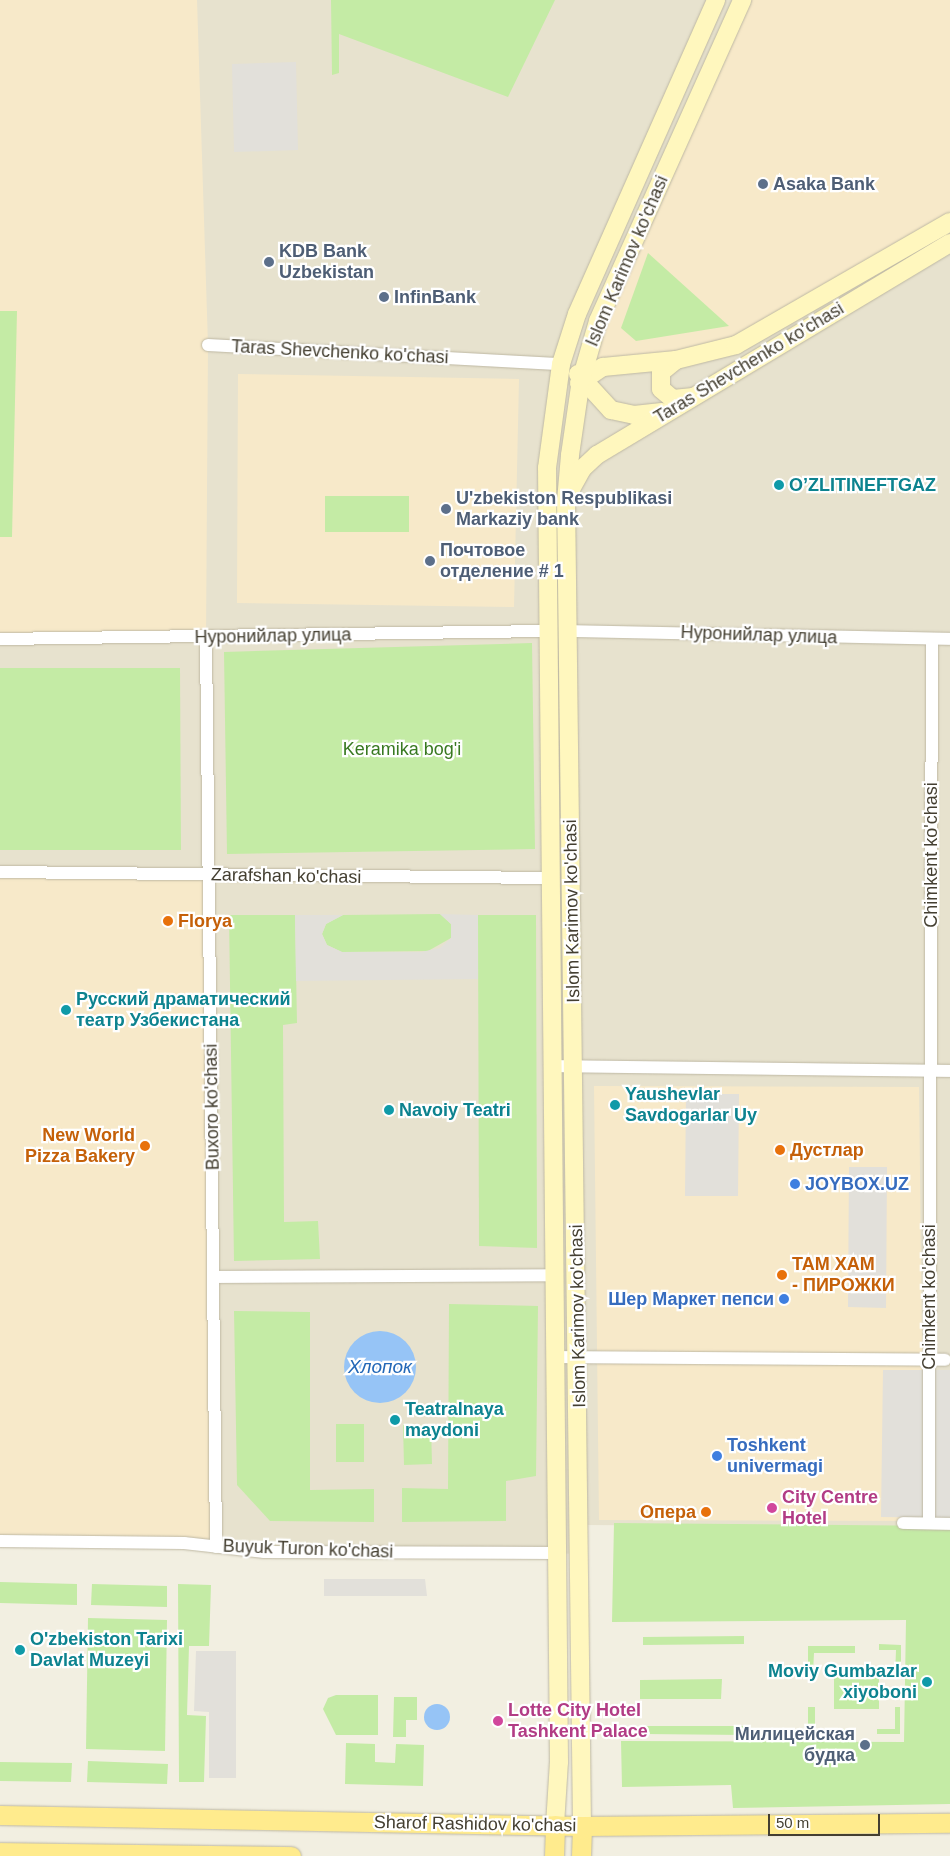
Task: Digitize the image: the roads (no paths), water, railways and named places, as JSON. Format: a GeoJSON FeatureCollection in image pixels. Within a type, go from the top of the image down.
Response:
{"type":"FeatureCollection","features":[{"type":"Feature","properties":{"kind":"main road","name":"Islom Karimov ko'chasi"},"geometry":{"type":"LineString","coordinates":[[554,1856],[557,1553],[546,486],[553,410],[561,364],[570,332],[716,0]]}},
{"type":"Feature","properties":{"kind":"main road","name":"Islom Karimov ko'chasi"},"geometry":{"type":"LineString","coordinates":[[581,1856],[579,1357],[566,501],[581,380],[592,338],[742,0]]}},
{"type":"Feature","properties":{"kind":"main road","name":"Taras Shevchenko ko'chasi"},"geometry":{"type":"LineString","coordinates":[[553,410],[581,380],[595,369],[676,360],[750,338],[950,222]]}},
{"type":"Feature","properties":{"kind":"main road","name":"Taras Shevchenko ko'chasi"},"geometry":{"type":"LineString","coordinates":[[566,501],[591,460],[672,409],[950,243]]}},
{"type":"Feature","properties":{"kind":"main road"},"geometry":{"type":"LineString","coordinates":[[570,332],[581,380],[600,402],[616,412],[646,415],[672,409]]}},
{"type":"Feature","properties":{"kind":"main road"},"geometry":{"type":"LineString","coordinates":[[592,338],[601,357],[619,365]]}},
{"type":"Feature","properties":{"kind":"main road"},"geometry":{"type":"LineString","coordinates":[[676,360],[661,372],[661,389],[676,400],[693,397]]}},
{"type":"Feature","properties":{"kind":"main road","name":"Zarafshan ko'chasi"},"geometry":{"type":"LineString","coordinates":[[549,878],[572,878]]}},
{"type":"Feature","properties":{"kind":"main road","name":"Sharof Rashidov ko'chasi"},"geometry":{"type":"LineString","coordinates":[[0,1815],[582,1826],[950,1823]]}},
{"type":"Feature","properties":{"kind":"main road"},"geometry":{"type":"LineString","coordinates":[[0,1852],[291,1856]]}},
{"type":"Feature","properties":{"kind":"street","name":"Taras Shevchenko ko'chasi"},"geometry":{"type":"LineString","coordinates":[[208,345],[561,364]]}},
{"type":"Feature","properties":{"kind":"street","name":"Нуронийлар улица"},"geometry":{"type":"LineString","coordinates":[[0,639],[206,638],[546,631]]}},
{"type":"Feature","properties":{"kind":"street","name":"Нуронийлар улица"},"geometry":{"type":"LineString","coordinates":[[568,631],[950,639]]}},
{"type":"Feature","properties":{"kind":"street","name":"Buxoro ko'chasi"},"geometry":{"type":"LineString","coordinates":[[206,638],[216,1547]]}},
{"type":"Feature","properties":{"kind":"street","name":"Chimkent ko'chasi"},"geometry":{"type":"LineString","coordinates":[[929,1524],[932,639]]}},
{"type":"Feature","properties":{"kind":"street","name":"Zarafshan ko'chasi"},"geometry":{"type":"LineString","coordinates":[[0,872],[549,878]]}},
{"type":"Feature","properties":{"kind":"street"},"geometry":{"type":"LineString","coordinates":[[551,1066],[950,1072]]}},
{"type":"Feature","properties":{"kind":"street"},"geometry":{"type":"LineString","coordinates":[[214,1277],[553,1275]]}},
{"type":"Feature","properties":{"kind":"street"},"geometry":{"type":"LineString","coordinates":[[554,1357],[747,1358],[824,1363],[945,1360]]}},
{"type":"Feature","properties":{"kind":"street"},"geometry":{"type":"LineString","coordinates":[[903,1523],[950,1524]]}},
{"type":"Feature","properties":{"kind":"street","name":"Buyuk Turon ko'chasi"},"geometry":{"type":"LineString","coordinates":[[0,1541],[216,1547],[264,1552],[557,1553]]}},
{"type":"Feature","properties":{"kind":"water","name":"Хлопок"},"geometry":{"type":"Polygon","coordinates":[[[380,1331],[400,1337],[410,1347],[416,1367],[410,1387],[400,1397],[380,1403],[360,1397],[350,1387],[344,1367],[350,1347],[360,1337],[380,1331]]]}},
{"type":"Feature","properties":{"kind":"water"},"geometry":{"type":"Polygon","coordinates":[[[437,1704],[446,1708],[450,1717],[446,1726],[437,1730],[428,1726],[424,1717],[428,1708],[437,1704]]]}},
{"type":"Feature","properties":{"kind":"place","name":"Asaka Bank"},"geometry":{"type":"Point","coordinates":[763,184]}},
{"type":"Feature","properties":{"kind":"place","name":"KDB Bank Uzbekistan"},"geometry":{"type":"Point","coordinates":[269,262]}},
{"type":"Feature","properties":{"kind":"place","name":"InfinBank"},"geometry":{"type":"Point","coordinates":[384,297]}},
{"type":"Feature","properties":{"kind":"place","name":"O’ZLITINEFTGAZ"},"geometry":{"type":"Point","coordinates":[779,485]}},
{"type":"Feature","properties":{"kind":"place","name":"U'zbekiston Respublikasi Markaziy bank"},"geometry":{"type":"Point","coordinates":[446,509]}},
{"type":"Feature","properties":{"kind":"place","name":"Почтовое отделение # 1"},"geometry":{"type":"Point","coordinates":[430,561]}},
{"type":"Feature","properties":{"kind":"place","name":"Florya"},"geometry":{"type":"Point","coordinates":[168,921]}},
{"type":"Feature","properties":{"kind":"place","name":"Русский драматический театр Узбекистана"},"geometry":{"type":"Point","coordinates":[66,1010]}},
{"type":"Feature","properties":{"kind":"place","name":"Yaushevlar Savdogarlar Uy"},"geometry":{"type":"Point","coordinates":[615,1105]}},
{"type":"Feature","properties":{"kind":"place","name":"Navoiy Teatri"},"geometry":{"type":"Point","coordinates":[389,1110]}},
{"type":"Feature","properties":{"kind":"place","name":"New World Pizza Bakery"},"geometry":{"type":"Point","coordinates":[145,1146]}},
{"type":"Feature","properties":{"kind":"place","name":"Дустлар"},"geometry":{"type":"Point","coordinates":[780,1150]}},
{"type":"Feature","properties":{"kind":"place","name":"JOYBOX.UZ"},"geometry":{"type":"Point","coordinates":[795,1184]}},
{"type":"Feature","properties":{"kind":"place","name":"ТАМ ХАМ - ПИРОЖКИ"},"geometry":{"type":"Point","coordinates":[782,1275]}},
{"type":"Feature","properties":{"kind":"place","name":"Шер Маркет пепси"},"geometry":{"type":"Point","coordinates":[784,1299]}},
{"type":"Feature","properties":{"kind":"place","name":"Teatralnaya maydoni"},"geometry":{"type":"Point","coordinates":[395,1420]}},
{"type":"Feature","properties":{"kind":"place","name":"Toshkent univermagi"},"geometry":{"type":"Point","coordinates":[717,1456]}},
{"type":"Feature","properties":{"kind":"place","name":"City Centre Hotel"},"geometry":{"type":"Point","coordinates":[772,1508]}},
{"type":"Feature","properties":{"kind":"place","name":"Опера"},"geometry":{"type":"Point","coordinates":[706,1512]}},
{"type":"Feature","properties":{"kind":"place","name":"O'zbekiston Tarixi Davlat Muzeyi"},"geometry":{"type":"Point","coordinates":[20,1650]}},
{"type":"Feature","properties":{"kind":"place","name":"Moviy Gumbazlar xiyoboni"},"geometry":{"type":"Point","coordinates":[927,1682]}},
{"type":"Feature","properties":{"kind":"place","name":"Lotte City Hotel Tashkent Palace"},"geometry":{"type":"Point","coordinates":[498,1721]}},
{"type":"Feature","properties":{"kind":"place","name":"Милицейская будка"},"geometry":{"type":"Point","coordinates":[865,1745]}},
{"type":"Feature","properties":{"kind":"park label","name":"Keramika bog'i"},"geometry":{"type":"Point","coordinates":[402,749]}}]}
